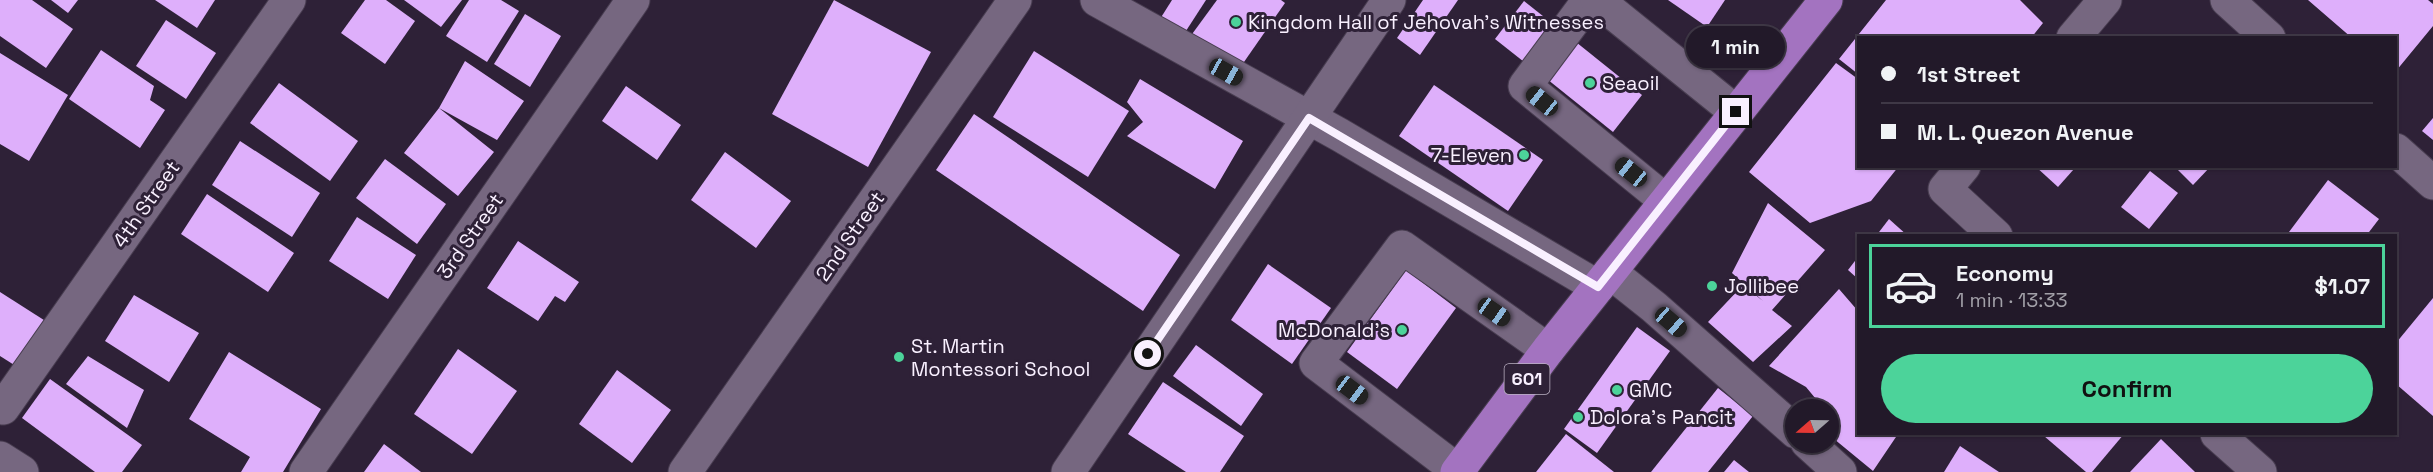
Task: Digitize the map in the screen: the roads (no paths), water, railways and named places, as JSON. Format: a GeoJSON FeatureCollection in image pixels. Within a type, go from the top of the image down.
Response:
{"type":"FeatureCollection","features":[{"type":"Feature","properties":{"kind":"main road","name":"601"},"geometry":{"type":"LineString","coordinates":[[1457,472],[1548,350],[1826,0]]}},
{"type":"Feature","properties":{"kind":"street","name":"4th Street"},"geometry":{"type":"LineString","coordinates":[[3,408],[289,0]]}},
{"type":"Feature","properties":{"kind":"street","name":"3rd Street"},"geometry":{"type":"LineString","coordinates":[[306,472],[633,0]]}},
{"type":"Feature","properties":{"kind":"street","name":"2nd Street"},"geometry":{"type":"LineString","coordinates":[[685,472],[1015,0]]}},
{"type":"Feature","properties":{"kind":"street"},"geometry":{"type":"LineString","coordinates":[[1097,0],[1654,307],[1785,422]]}},
{"type":"Feature","properties":{"kind":"street"},"geometry":{"type":"LineString","coordinates":[[1068,472],[1389,0]]}},
{"type":"Feature","properties":{"kind":"street"},"geometry":{"type":"LineString","coordinates":[[1589,0],[1525,86],[1666,201]]}},
{"type":"Feature","properties":{"kind":"street"},"geometry":{"type":"LineString","coordinates":[[1597,0],[1736,112]]}},
{"type":"Feature","properties":{"kind":"street"},"geometry":{"type":"LineString","coordinates":[[2075,36],[2105,0]]}},
{"type":"Feature","properties":{"kind":"street"},"geometry":{"type":"LineString","coordinates":[[2227,0],[2268,36]]}},
{"type":"Feature","properties":{"kind":"street"},"geometry":{"type":"LineString","coordinates":[[2397,151],[2433,183]]}},
{"type":"Feature","properties":{"kind":"street"},"geometry":{"type":"LineString","coordinates":[[1955,178],[1995,234]]}},
{"type":"Feature","properties":{"kind":"street"},"geometry":{"type":"LineString","coordinates":[[1457,472],[1316,363],[1402,247],[1548,350]]}},
{"type":"Feature","properties":{"kind":"street"},"geometry":{"type":"LineString","coordinates":[[2218,435],[2260,472]]}},
{"type":"Feature","properties":{"kind":"street"},"geometry":{"type":"LineString","coordinates":[[1819,453],[1840,472]]}},
{"type":"Feature","properties":{"kind":"street"},"geometry":{"type":"LineString","coordinates":[[0,458],[22,472]]}},
{"type":"Feature","properties":{"kind":"place","name":"Kingdom Hall of Jehovah's Witnesses"},"geometry":{"type":"Point","coordinates":[1236,22]}},
{"type":"Feature","properties":{"kind":"place","name":"Seaoil"},"geometry":{"type":"Point","coordinates":[1590,83]}},
{"type":"Feature","properties":{"kind":"place","name":"7-Eleven"},"geometry":{"type":"Point","coordinates":[1524,155]}},
{"type":"Feature","properties":{"kind":"place","name":"Jollibee"},"geometry":{"type":"Point","coordinates":[1712,286]}},
{"type":"Feature","properties":{"kind":"place","name":"McDonald's"},"geometry":{"type":"Point","coordinates":[1402,330]}},
{"type":"Feature","properties":{"kind":"place","name":"St. Martin Montessori School"},"geometry":{"type":"Point","coordinates":[899,357]}},
{"type":"Feature","properties":{"kind":"place","name":"GMC"},"geometry":{"type":"Point","coordinates":[1617,390]}},
{"type":"Feature","properties":{"kind":"place","name":"Dolora's Pancit"},"geometry":{"type":"Point","coordinates":[1578,417]}}]}
